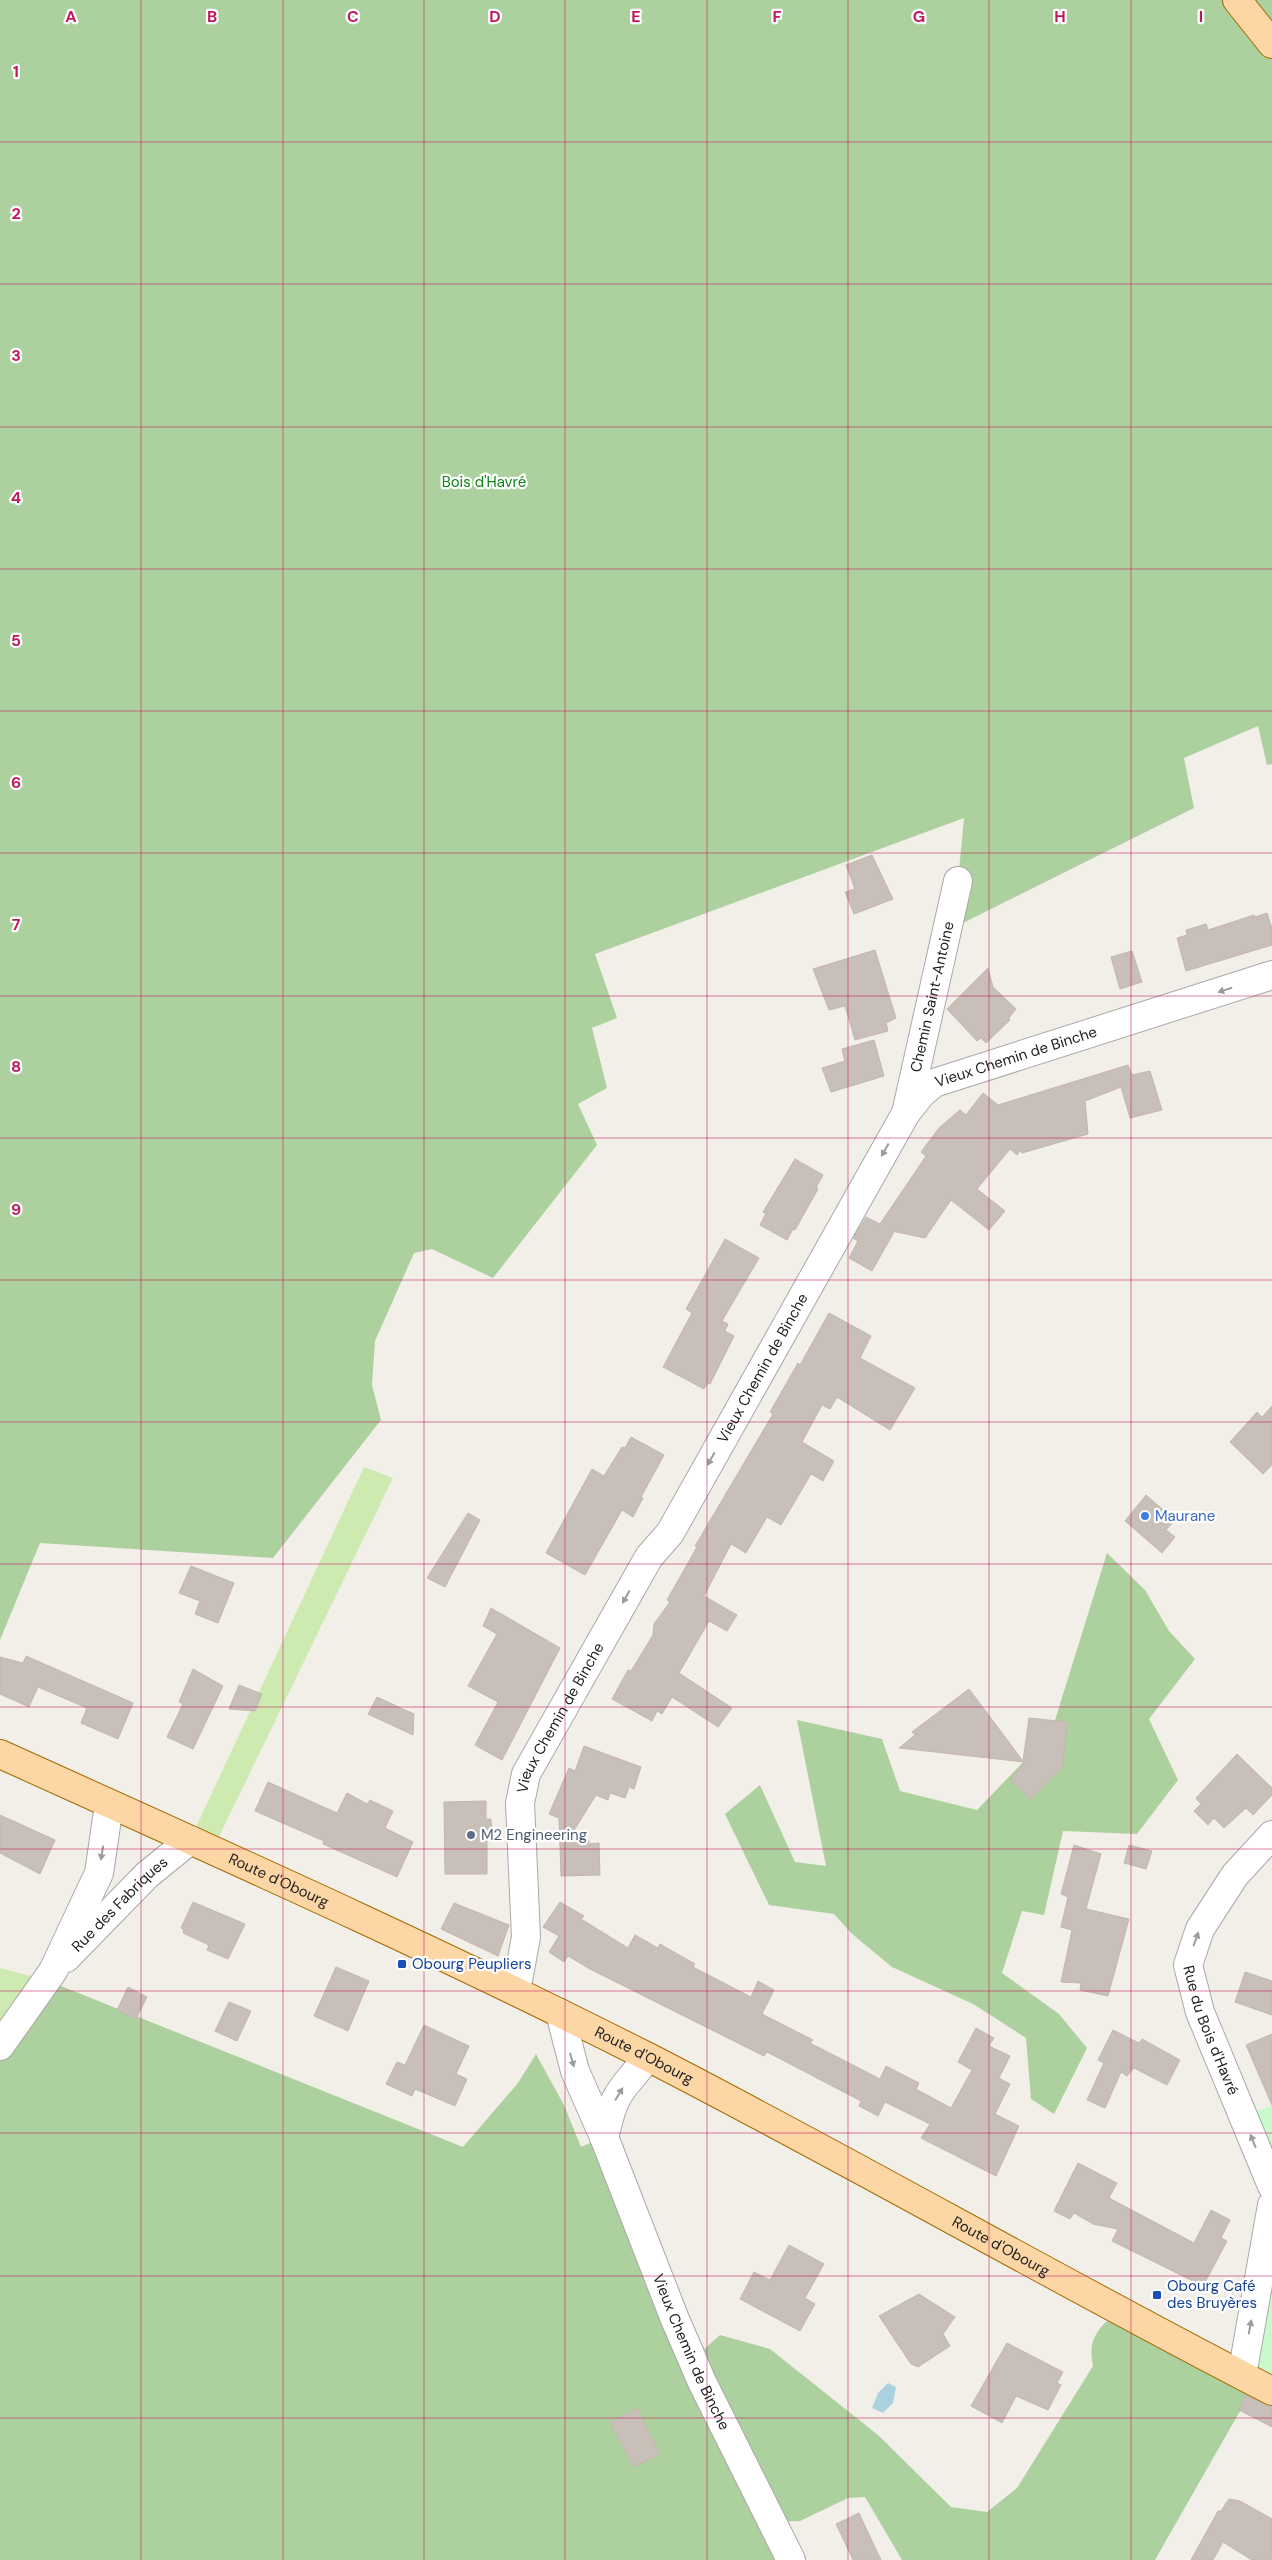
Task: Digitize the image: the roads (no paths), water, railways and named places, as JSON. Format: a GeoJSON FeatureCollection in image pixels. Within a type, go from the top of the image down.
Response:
{"type":"FeatureCollection","features":[{"type":"Feature","properties":{"kind":"main road"},"geometry":{"type":"LineString","coordinates":[[1237,0],[1272,44]]}},
{"type":"Feature","properties":{"kind":"main road","name":"Route d'Obourg"},"geometry":{"type":"LineString","coordinates":[[0,1754],[516,1991],[647,2057],[1272,2390]]}},
{"type":"Feature","properties":{"kind":"street","name":"Chemin Saint-Antoine"},"geometry":{"type":"LineString","coordinates":[[906,1113],[958,881]]}},
{"type":"Feature","properties":{"kind":"street","name":"Vieux Chemin de Binche"},"geometry":{"type":"LineString","coordinates":[[516,1991],[526,1937],[520,1803],[526,1774],[649,1557],[670,1533],[906,1113],[921,1094],[934,1082],[1272,976]]}},
{"type":"Feature","properties":{"kind":"street","name":"Rue des Fabriques"},"geometry":{"type":"LineString","coordinates":[[53,1971],[99,1873],[109,1805]]}},
{"type":"Feature","properties":{"kind":"street","name":"Rue du Bois d'Havré"},"geometry":{"type":"LineString","coordinates":[[1272,1834],[1235,1875],[1200,1928],[1188,1965],[1200,2012],[1272,2186]]}},
{"type":"Feature","properties":{"kind":"street","name":"Rue des Fabriques"},"geometry":{"type":"LineString","coordinates":[[0,2046],[53,1971],[147,1875],[190,1840]]}},
{"type":"Feature","properties":{"kind":"street","name":"Vieux Chemin de Binche"},"geometry":{"type":"LineString","coordinates":[[560,2013],[575,2071],[604,2137],[695,2366],[792,2560]]}},
{"type":"Feature","properties":{"kind":"street"},"geometry":{"type":"LineString","coordinates":[[604,2137],[615,2100],[625,2084],[637,2074],[647,2057]]}},
{"type":"Feature","properties":{"kind":"street"},"geometry":{"type":"LineString","coordinates":[[1242,2375],[1272,2205]]}},
{"type":"Feature","properties":{"kind":"water"},"geometry":{"type":"Polygon","coordinates":[[[888,2383],[896,2387],[893,2403],[883,2413],[872,2408],[878,2393],[888,2383]]]}},
{"type":"Feature","properties":{"kind":"place","name":"Maurane"},"geometry":{"type":"Point","coordinates":[1145,1516]}},
{"type":"Feature","properties":{"kind":"place","name":"M2 Engineering"},"geometry":{"type":"Point","coordinates":[471,1835]}},
{"type":"Feature","properties":{"kind":"place","name":"Obourg Peupliers"},"geometry":{"type":"Point","coordinates":[402,1964]}},
{"type":"Feature","properties":{"kind":"place","name":"Obourg Café des Bruyères"},"geometry":{"type":"Point","coordinates":[1157,2295]}},
{"type":"Feature","properties":{"kind":"park label","name":"Bois d'Havré"},"geometry":{"type":"Point","coordinates":[484,482]}}]}
